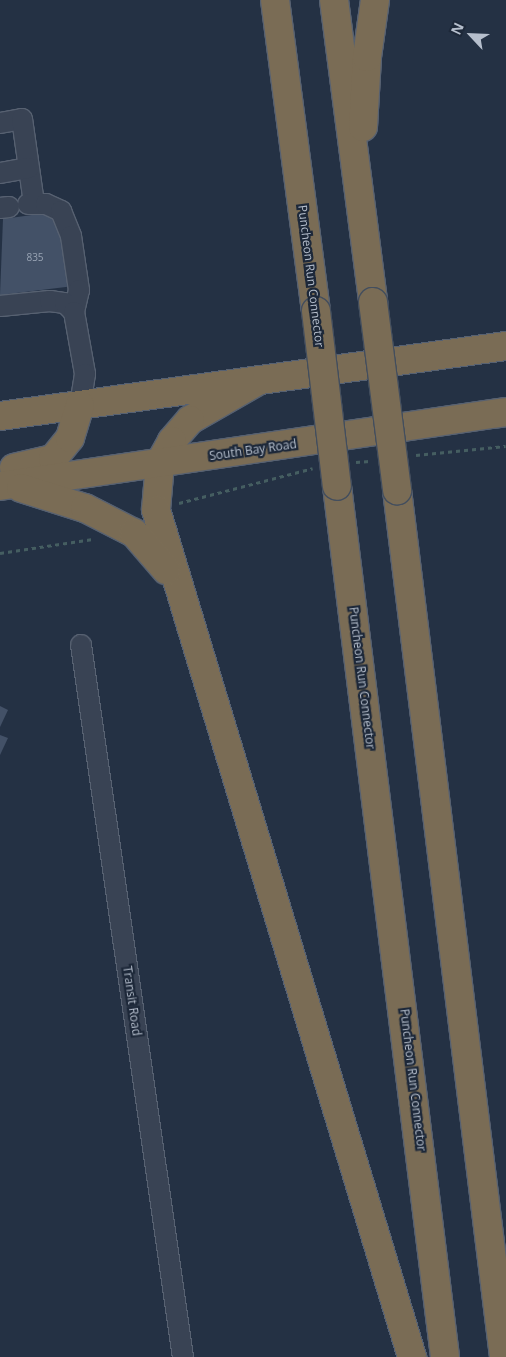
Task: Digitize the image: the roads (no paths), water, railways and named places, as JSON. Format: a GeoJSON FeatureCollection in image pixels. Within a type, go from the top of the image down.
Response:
{"type":"FeatureCollection","features":[{"type":"Feature","properties":{"kind":"highway","name":"Puncheon Run Connector"},"geometry":{"type":"LineString","coordinates":[[274,0],[316,311],[445,1357]]}},
{"type":"Feature","properties":{"kind":"highway"},"geometry":{"type":"LineString","coordinates":[[334,0],[397,490],[504,1357]]}},
{"type":"Feature","properties":{"kind":"highway"},"geometry":{"type":"LineString","coordinates":[[361,204],[367,57],[375,0]]}},
{"type":"Feature","properties":{"kind":"highway"},"geometry":{"type":"LineString","coordinates":[[0,416],[506,346]]}},
{"type":"Feature","properties":{"kind":"highway"},"geometry":{"type":"LineString","coordinates":[[256,382],[190,420],[172,441],[160,463],[156,510],[412,1357]]}},
{"type":"Feature","properties":{"kind":"highway"},"geometry":{"type":"LineString","coordinates":[[3,480],[53,459],[70,438],[80,405]]}},
{"type":"Feature","properties":{"kind":"highway","name":"South Bay Road"},"geometry":{"type":"LineString","coordinates":[[3,480],[160,463],[506,412]]}},
{"type":"Feature","properties":{"kind":"highway"},"geometry":{"type":"LineString","coordinates":[[3,480],[85,508],[122,527],[146,545],[179,589]]}},
{"type":"Feature","properties":{"kind":"street"},"geometry":{"type":"LineString","coordinates":[[0,123],[22,119],[29,168],[18,205],[46,204],[61,211],[71,236],[78,290],[74,312],[85,374],[80,405]]}},
{"type":"Feature","properties":{"kind":"street"},"geometry":{"type":"LineString","coordinates":[[0,173],[29,168]]}},
{"type":"Feature","properties":{"kind":"street"},"geometry":{"type":"LineString","coordinates":[[0,306],[50,300],[65,303],[74,312]]}},
{"type":"Feature","properties":{"kind":"street","name":"Transit Road"},"geometry":{"type":"LineString","coordinates":[[81,645],[183,1357]]}}]}
